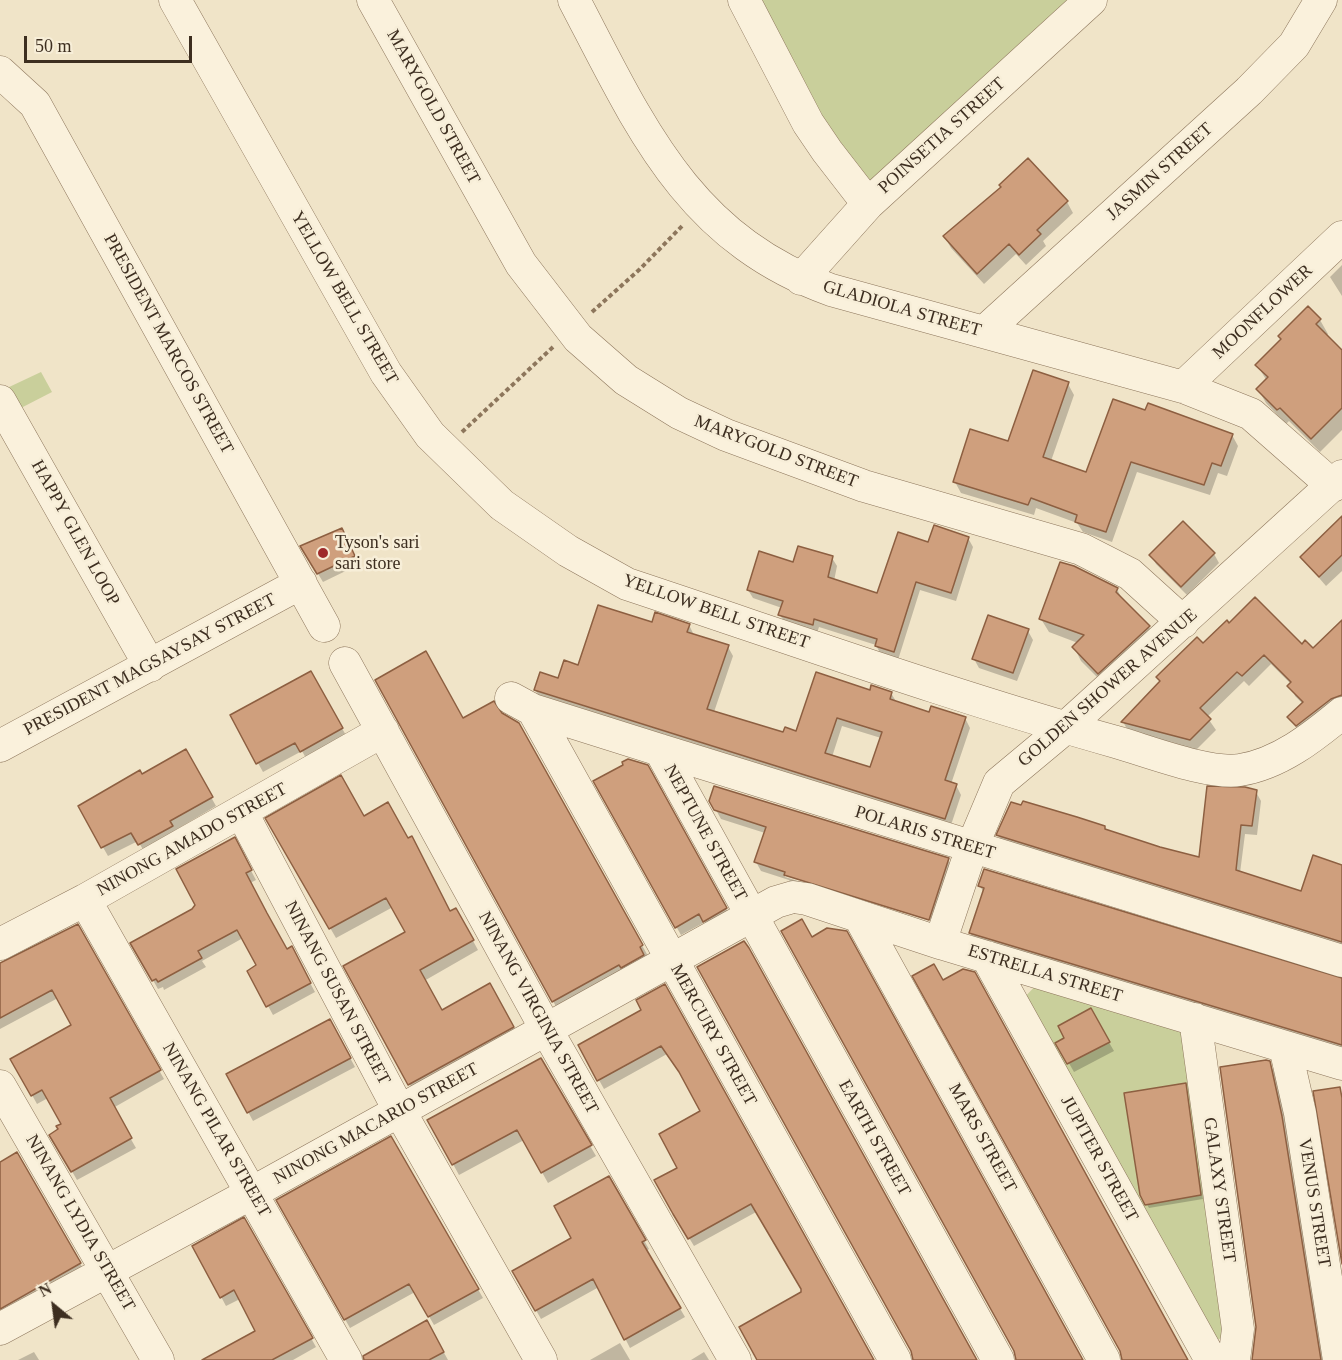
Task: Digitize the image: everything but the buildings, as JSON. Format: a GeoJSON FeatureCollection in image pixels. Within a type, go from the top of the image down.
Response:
{"type":"FeatureCollection","features":[{"type":"Feature","properties":{"kind":"street","name":"YELLOW BELL STREET"},"geometry":{"type":"LineString","coordinates":[[175,0],[386,373],[430,435],[502,505],[568,551],[627,584],[1065,728],[1204,767],[1239,770],[1266,762],[1308,742],[1342,713]]}},
{"type":"Feature","properties":{"kind":"street","name":"MARYGOLD STREET"},"geometry":{"type":"LineString","coordinates":[[373,0],[522,264],[578,339],[626,380],[679,413],[726,435],[864,486],[1081,549],[1130,574],[1183,622]]}},
{"type":"Feature","properties":{"kind":"street","name":"GLADIOLA STREET"},"geometry":{"type":"LineString","coordinates":[[574,0],[639,123],[672,175],[701,206],[751,251],[801,279],[831,290],[1183,387],[1251,414],[1337,481]]}},
{"type":"Feature","properties":{"kind":"street"},"geometry":{"type":"LineString","coordinates":[[744,0],[808,123],[868,204]]}},
{"type":"Feature","properties":{"kind":"street","name":"POINSETIA STREET"},"geometry":{"type":"LineString","coordinates":[[801,279],[868,204],[1091,0]]}},
{"type":"Feature","properties":{"kind":"street","name":"JASMIN STREET"},"geometry":{"type":"LineString","coordinates":[[984,332],[1248,91],[1294,45],[1321,0]]}},
{"type":"Feature","properties":{"kind":"street","name":"PRESIDENT MARCOS STREET"},"geometry":{"type":"LineString","coordinates":[[0,72],[35,104],[324,626]]}},
{"type":"Feature","properties":{"kind":"street","name":"MOONFLOWER"},"geometry":{"type":"LineString","coordinates":[[1183,387],[1342,237]]}},
{"type":"Feature","properties":{"kind":"street","name":"HAPPY GLEN LOOP"},"geometry":{"type":"LineString","coordinates":[[0,400],[150,666]]}},
{"type":"Feature","properties":{"kind":"street","name":"GOLDEN SHOWER AVENUE"},"geometry":{"type":"LineString","coordinates":[[940,943],[972,847],[999,783],[1065,728],[1337,481]]}},
{"type":"Feature","properties":{"kind":"street","name":"PRESIDENT MAGSAYSAY STREET"},"geometry":{"type":"LineString","coordinates":[[0,746],[301,583]]}},
{"type":"Feature","properties":{"kind":"street","name":"NINANG VIRGINIA STREET"},"geometry":{"type":"LineString","coordinates":[[345,663],[546,1029],[735,1360]]}},
{"type":"Feature","properties":{"kind":"street","name":"POLARIS STREET"},"geometry":{"type":"LineString","coordinates":[[522,704],[660,750],[1342,961]]}},
{"type":"Feature","properties":{"kind":"street","name":"MERCURY STREET"},"geometry":{"type":"LineString","coordinates":[[522,704],[672,961],[895,1360]]}},
{"type":"Feature","properties":{"kind":"street","name":"NINONG AMADO STREET"},"geometry":{"type":"LineString","coordinates":[[0,944],[242,813],[383,731]]}},
{"type":"Feature","properties":{"kind":"street","name":"NEPTUNE STREET"},"geometry":{"type":"LineString","coordinates":[[660,750],[751,916]]}},
{"type":"Feature","properties":{"kind":"street","name":"NINANG SUSAN STREET"},"geometry":{"type":"LineString","coordinates":[[242,813],[399,1110],[541,1360]]}},
{"type":"Feature","properties":{"kind":"street","name":"ESTRELLA STREET"},"geometry":{"type":"LineString","coordinates":[[751,916],[776,902],[793,897],[807,899],[940,943],[1342,1064]]}},
{"type":"Feature","properties":{"kind":"street","name":"NINANG PILAR STREET"},"geometry":{"type":"LineString","coordinates":[[85,900],[346,1360]]}},
{"type":"Feature","properties":{"kind":"street","name":"NINONG MACARIO STREET"},"geometry":{"type":"LineString","coordinates":[[0,1329],[251,1194],[751,916]]}},
{"type":"Feature","properties":{"kind":"street","name":"EARTH STREET"},"geometry":{"type":"LineString","coordinates":[[751,916],[998,1360]]}},
{"type":"Feature","properties":{"kind":"street","name":"MARS STREET"},"geometry":{"type":"LineString","coordinates":[[859,916],[1104,1360]]}},
{"type":"Feature","properties":{"kind":"street","name":"JUPITER STREET"},"geometry":{"type":"LineString","coordinates":[[987,957],[1211,1360]]}},
{"type":"Feature","properties":{"kind":"street","name":"GALAXY STREET"},"geometry":{"type":"LineString","coordinates":[[1195,1019],[1238,1329],[1234,1360]]}},
{"type":"Feature","properties":{"kind":"street","name":"VENUS STREET"},"geometry":{"type":"LineString","coordinates":[[1285,1047],[1300,1113],[1339,1360]]}},
{"type":"Feature","properties":{"kind":"street","name":"NINANG LYDIA STREET"},"geometry":{"type":"LineString","coordinates":[[0,1086],[10,1124],[109,1270],[158,1360]]}},
{"type":"Feature","properties":{"kind":"path"},"geometry":{"type":"LineString","coordinates":[[444,449],[640,269],[701,206]]}},
{"type":"Feature","properties":{"kind":"green space"},"geometry":{"type":"Polygon","coordinates":[[[750,0],[1079,0],[868,194],[750,0]]]}},
{"type":"Feature","properties":{"kind":"green space"},"geometry":{"type":"Polygon","coordinates":[[[41,372],[52,392],[19,409],[7,388],[41,372]]]}},
{"type":"Feature","properties":{"kind":"green space"},"geometry":{"type":"Polygon","coordinates":[[[1039,982],[1191,1022],[1235,1329],[1213,1343],[1022,1000],[1039,982]]]}},
{"type":"Feature","properties":{"kind":"place","name":"Tyson's sari sari store"},"geometry":{"type":"Point","coordinates":[323,553]}}]}
